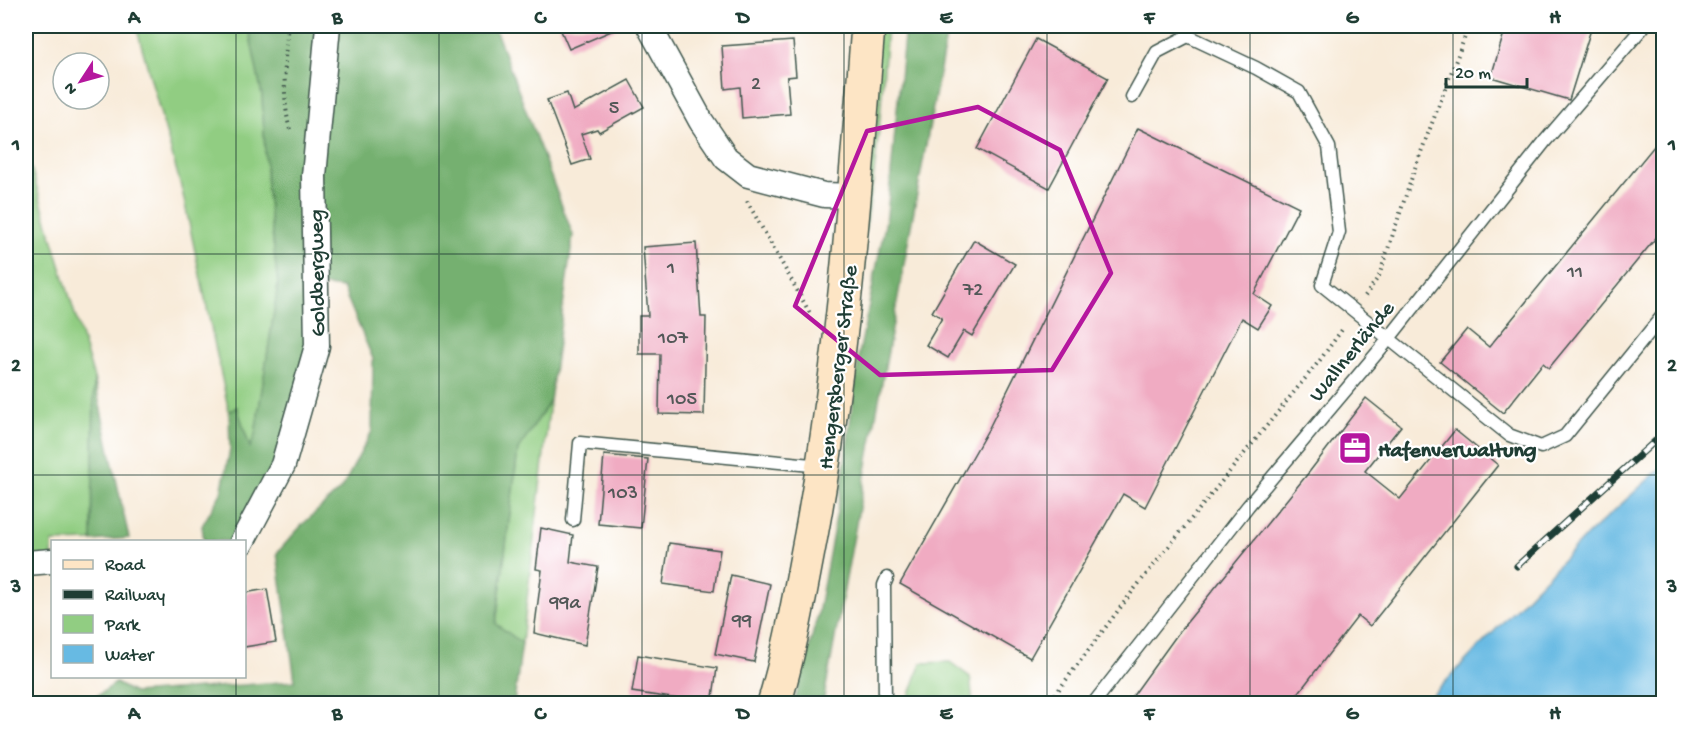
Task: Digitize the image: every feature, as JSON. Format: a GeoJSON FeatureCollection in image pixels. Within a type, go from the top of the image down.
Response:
{"type":"FeatureCollection","features":[{"type":"Feature","properties":{"kind":"main road","name":"Hengersberger Straße"},"geometry":{"type":"LineString","coordinates":[[774,704],[788,659],[823,466],[844,315],[868,26]]}},
{"type":"Feature","properties":{"kind":"street","name":"Goldbergweg"},"geometry":{"type":"LineString","coordinates":[[243,540],[283,465],[317,346],[314,176],[328,26]]}},
{"type":"Feature","properties":{"kind":"street"},"geometry":{"type":"LineString","coordinates":[[649,26],[701,121],[726,158],[748,175],[824,195],[855,196]]}},
{"type":"Feature","properties":{"kind":"street"},"geometry":{"type":"LineString","coordinates":[[26,563],[51,561]]}},
{"type":"Feature","properties":{"kind":"lane","name":"Wallnerlände"},"geometry":{"type":"LineString","coordinates":[[1093,704],[1248,506],[1546,140],[1644,26]]}},
{"type":"Feature","properties":{"kind":"lane"},"geometry":{"type":"LineString","coordinates":[[1132,97],[1157,52],[1188,36],[1256,68],[1299,92],[1329,147],[1339,232],[1322,285],[1509,435],[1541,447],[1565,436],[1664,314]]}},
{"type":"Feature","properties":{"kind":"lane"},"geometry":{"type":"LineString","coordinates":[[573,520],[580,443],[823,466]]}},
{"type":"Feature","properties":{"kind":"lane"},"geometry":{"type":"LineString","coordinates":[[885,704],[884,585],[887,578]]}},
{"type":"Feature","properties":{"kind":"path"},"geometry":{"type":"LineString","coordinates":[[288,26],[284,54],[286,103],[292,137]]}},
{"type":"Feature","properties":{"kind":"path"},"geometry":{"type":"LineString","coordinates":[[1048,704],[1132,592],[1320,360],[1378,276],[1415,168],[1469,26]]}},
{"type":"Feature","properties":{"kind":"path"},"geometry":{"type":"LineString","coordinates":[[744,193],[751,211],[812,317]]}},
{"type":"Feature","properties":{"kind":"highlighted area"},"geometry":{"type":"Polygon","coordinates":[[[978,107],[1060,150],[1111,273],[1052,370],[880,375],[795,306],[867,131],[978,107]]]}},
{"type":"Feature","properties":{"kind":"green space"},"geometry":{"type":"Polygon","coordinates":[[[136,26],[248,26],[262,95],[267,188],[278,285],[255,435],[250,448],[237,407],[229,412],[182,190],[136,26]]]}},
{"type":"Feature","properties":{"kind":"green space"},"geometry":{"type":"Polygon","coordinates":[[[248,26],[494,26],[573,235],[550,401],[518,450],[496,624],[522,643],[514,703],[93,704],[94,698],[116,683],[134,693],[295,681],[277,553],[302,525],[342,488],[372,431],[373,359],[343,288],[313,284],[314,344],[280,464],[241,540],[204,540],[202,526],[221,493],[230,450],[229,412],[237,407],[250,447],[255,435],[278,285],[267,188],[262,95],[248,26]]]}},
{"type":"Feature","properties":{"kind":"green space"},"geometry":{"type":"Polygon","coordinates":[[[877,26],[887,26],[875,161],[863,242],[877,26]]]}},
{"type":"Feature","properties":{"kind":"green space"},"geometry":{"type":"Polygon","coordinates":[[[905,26],[948,26],[823,703],[794,703],[818,614],[842,484],[859,354],[887,215],[905,26]]]}},
{"type":"Feature","properties":{"kind":"green space"},"geometry":{"type":"Polygon","coordinates":[[[26,151],[94,378],[92,540],[51,540],[51,558],[26,560],[26,151]]]}},
{"type":"Feature","properties":{"kind":"green space"},"geometry":{"type":"Polygon","coordinates":[[[94,378],[129,538],[92,540],[94,378]]]}},
{"type":"Feature","properties":{"kind":"green space"},"geometry":{"type":"Polygon","coordinates":[[[550,401],[522,643],[496,624],[518,450],[550,401]]]}},
{"type":"Feature","properties":{"kind":"green space"},"geometry":{"type":"Polygon","coordinates":[[[950,662],[970,677],[973,703],[907,703],[921,663],[950,662]]]}},
{"type":"Feature","properties":{"kind":"water"},"geometry":{"type":"Polygon","coordinates":[[[1663,466],[1663,703],[1425,703],[1582,540],[1663,466]]]}},
{"type":"Feature","properties":{"kind":"building"},"geometry":{"type":"Polygon","coordinates":[[[559,26],[623,26],[569,49],[559,26]]]}},
{"type":"Feature","properties":{"kind":"building"},"geometry":{"type":"Polygon","coordinates":[[[1506,26],[1592,26],[1569,100],[1491,77],[1506,26]]]}},
{"type":"Feature","properties":{"kind":"building"},"geometry":{"type":"Polygon","coordinates":[[[1036,39],[1108,78],[1049,188],[977,149],[1036,39]]]}},
{"type":"Feature","properties":{"kind":"building"},"geometry":{"type":"Polygon","coordinates":[[[793,41],[796,76],[787,77],[790,114],[742,118],[740,87],[725,89],[722,46],[793,41]]]}},
{"type":"Feature","properties":{"kind":"building"},"geometry":{"type":"Polygon","coordinates":[[[629,80],[644,107],[599,132],[597,129],[581,134],[590,159],[572,165],[547,100],[567,93],[573,111],[629,80]]]}},
{"type":"Feature","properties":{"kind":"building"},"geometry":{"type":"Polygon","coordinates":[[[1138,128],[1299,207],[1254,294],[1272,306],[1258,328],[1242,318],[1145,507],[1123,494],[1030,658],[900,584],[989,428],[1138,128]]]}},
{"type":"Feature","properties":{"kind":"building"},"geometry":{"type":"Polygon","coordinates":[[[1664,134],[1664,228],[1549,368],[1543,363],[1503,413],[1440,362],[1467,329],[1489,347],[1664,134]]]}},
{"type":"Feature","properties":{"kind":"building"},"geometry":{"type":"Polygon","coordinates":[[[974,240],[1015,264],[972,336],[964,331],[948,358],[926,345],[942,318],[932,312],[974,240]]]}},
{"type":"Feature","properties":{"kind":"building"},"geometry":{"type":"Polygon","coordinates":[[[696,243],[701,317],[706,317],[704,415],[659,414],[660,354],[639,354],[639,316],[648,316],[643,247],[696,243]]]}},
{"type":"Feature","properties":{"kind":"building"},"geometry":{"type":"Polygon","coordinates":[[[1366,398],[1401,426],[1365,471],[1400,499],[1455,430],[1498,465],[1370,626],[1358,616],[1290,704],[1127,704],[1179,632],[1310,471],[1366,398]]]}},
{"type":"Feature","properties":{"kind":"building"},"geometry":{"type":"Polygon","coordinates":[[[604,455],[648,459],[641,528],[598,524],[604,455]]]}},
{"type":"Feature","properties":{"kind":"building"},"geometry":{"type":"Polygon","coordinates":[[[541,528],[573,535],[570,562],[598,567],[585,645],[534,633],[542,570],[536,569],[541,528]]]}},
{"type":"Feature","properties":{"kind":"building"},"geometry":{"type":"Polygon","coordinates":[[[669,543],[720,550],[714,591],[663,584],[669,543]]]}},
{"type":"Feature","properties":{"kind":"building"},"geometry":{"type":"Polygon","coordinates":[[[731,575],[770,584],[754,662],[715,654],[731,575]]]}},
{"type":"Feature","properties":{"kind":"building"},"geometry":{"type":"Polygon","coordinates":[[[267,589],[276,642],[246,647],[246,593],[267,589]]]}},
{"type":"Feature","properties":{"kind":"building"},"geometry":{"type":"Polygon","coordinates":[[[638,655],[717,668],[712,704],[632,692],[638,655]]]}},
{"type":"Feature","properties":{"kind":"railway"},"geometry":{"type":"LineString","coordinates":[[1517,566],[1664,433]]}},
{"type":"Feature","properties":{"kind":"place","name":"Hafenverwaltung"},"geometry":{"type":"Point","coordinates":[1355,448]}}]}
